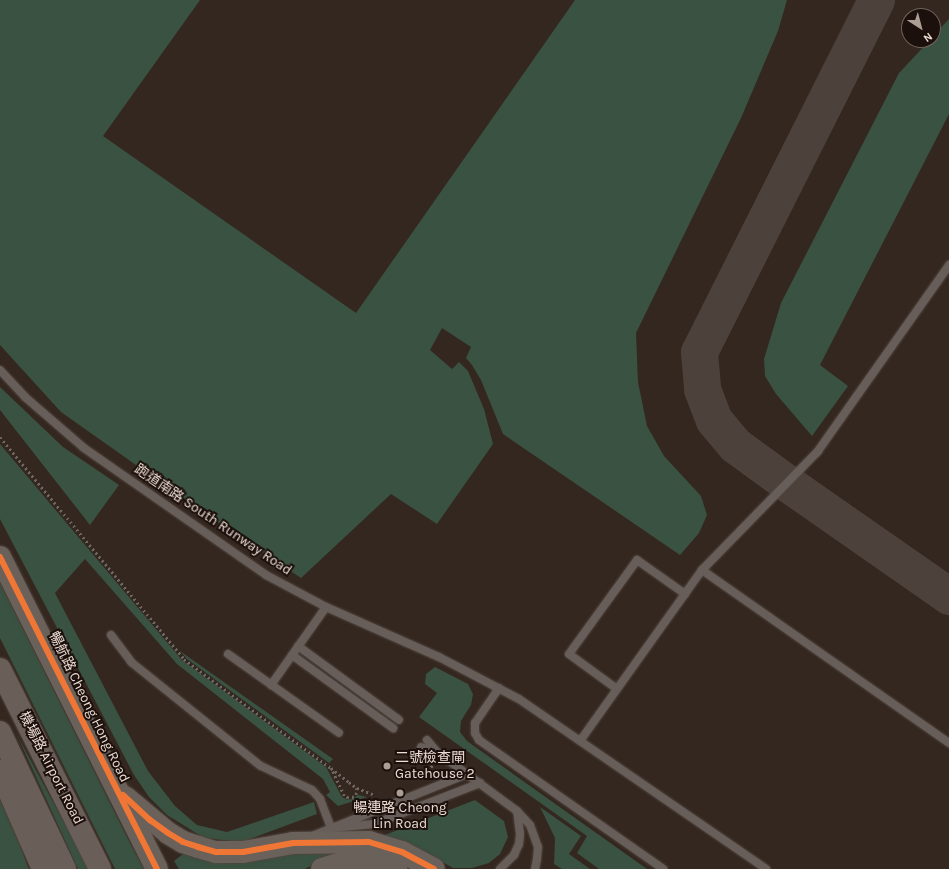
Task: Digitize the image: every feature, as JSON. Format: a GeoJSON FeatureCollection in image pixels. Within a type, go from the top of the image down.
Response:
{"type":"FeatureCollection","features":[{"type":"Feature","properties":{"kind":"main road","name":"機場路 Airport Road"},"geometry":{"type":"LineString","coordinates":[[0,669],[100,869]]}},
{"type":"Feature","properties":{"kind":"main road","name":"機場路 Airport Road"},"geometry":{"type":"LineString","coordinates":[[0,732],[65,869]]}},
{"type":"Feature","properties":{"kind":"main road"},"geometry":{"type":"LineString","coordinates":[[0,772],[43,869]]}},
{"type":"Feature","properties":{"kind":"street","name":"暢航路 Cheong Hong Road"},"geometry":{"type":"LineString","coordinates":[[0,557],[157,869]]}},
{"type":"Feature","properties":{"kind":"street"},"geometry":{"type":"LineString","coordinates":[[117,789],[150,820],[168,833],[192,846],[230,853],[260,850],[293,843],[368,842],[402,852],[434,869]]}},
{"type":"Feature","properties":{"kind":"street"},"geometry":{"type":"LineString","coordinates":[[322,869],[342,863],[362,862],[384,865],[396,869]]}},
{"type":"Feature","properties":{"kind":"lane"},"geometry":{"type":"LineString","coordinates":[[580,741],[702,570],[818,451],[949,265]]}},
{"type":"Feature","properties":{"kind":"lane","name":"跑道南路 South Runway Road"},"geometry":{"type":"LineString","coordinates":[[0,370],[25,397],[84,448],[266,575],[326,607],[439,657],[519,699],[766,869]]}},
{"type":"Feature","properties":{"kind":"lane"},"geometry":{"type":"LineString","coordinates":[[617,689],[569,654],[637,560],[685,594]]}},
{"type":"Feature","properties":{"kind":"lane"},"geometry":{"type":"LineString","coordinates":[[702,570],[949,743]]}},
{"type":"Feature","properties":{"kind":"lane"},"geometry":{"type":"LineString","coordinates":[[271,685],[326,607]]}},
{"type":"Feature","properties":{"kind":"lane"},"geometry":{"type":"LineString","coordinates":[[111,635],[131,662],[261,766],[312,790],[320,799],[331,828]]}},
{"type":"Feature","properties":{"kind":"lane"},"geometry":{"type":"LineString","coordinates":[[298,646],[399,720]]}},
{"type":"Feature","properties":{"kind":"lane"},"geometry":{"type":"LineString","coordinates":[[228,654],[339,733]]}},
{"type":"Feature","properties":{"kind":"lane"},"geometry":{"type":"LineString","coordinates":[[292,655],[393,728]]}},
{"type":"Feature","properties":{"kind":"lane"},"geometry":{"type":"LineString","coordinates":[[0,659],[11,689]]}},
{"type":"Feature","properties":{"kind":"lane"},"geometry":{"type":"LineString","coordinates":[[499,688],[475,723],[475,733],[479,740],[663,869]]}},
{"type":"Feature","properties":{"kind":"lane"},"geometry":{"type":"LineString","coordinates":[[426,740],[437,752],[517,811],[533,831],[538,847],[535,869]]}},
{"type":"Feature","properties":{"kind":"lane"},"geometry":{"type":"LineString","coordinates":[[421,747],[437,752]]}},
{"type":"Feature","properties":{"kind":"lane"},"geometry":{"type":"LineString","coordinates":[[293,843],[467,774]]}},
{"type":"Feature","properties":{"kind":"lane"},"geometry":{"type":"LineString","coordinates":[[331,828],[374,824],[480,783]]}},
{"type":"Feature","properties":{"kind":"lane"},"geometry":{"type":"LineString","coordinates":[[500,869],[514,855],[519,844],[520,834],[517,811]]}},
{"type":"Feature","properties":{"kind":"path"},"geometry":{"type":"LineString","coordinates":[[0,437],[184,659],[357,788],[374,795]]}},
{"type":"Feature","properties":{"kind":"path"},"geometry":{"type":"LineString","coordinates":[[331,768],[344,796],[348,798],[354,797],[357,793],[357,788]]}},
{"type":"Feature","properties":{"kind":"green space"},"geometry":{"type":"Polygon","coordinates":[[[0,0],[200,0],[103,136],[356,313],[575,0],[787,0],[778,31],[741,118],[636,333],[638,382],[647,426],[664,456],[701,496],[707,515],[699,533],[680,555],[503,434],[481,380],[466,358],[471,347],[442,328],[430,350],[452,369],[459,362],[468,371],[484,409],[493,444],[437,524],[391,494],[301,578],[201,511],[61,412],[0,345],[0,0]]]}},
{"type":"Feature","properties":{"kind":"green space"},"geometry":{"type":"Polygon","coordinates":[[[949,19],[949,114],[820,365],[848,386],[812,436],[776,394],[765,376],[764,359],[781,303],[899,73],[922,48],[941,48],[941,28],[949,19]]]}},
{"type":"Feature","properties":{"kind":"green space"},"geometry":{"type":"Polygon","coordinates":[[[0,387],[63,447],[119,485],[90,525],[0,410],[0,387]]]}},
{"type":"Feature","properties":{"kind":"green space"},"geometry":{"type":"Polygon","coordinates":[[[0,444],[182,660],[326,767],[342,797],[348,800],[358,795],[367,797],[338,806],[326,795],[330,792],[323,779],[177,664],[85,559],[55,593],[148,771],[175,806],[197,825],[227,832],[314,802],[317,814],[242,842],[204,838],[167,815],[149,797],[134,775],[0,519],[0,444]]]}},
{"type":"Feature","properties":{"kind":"green space"},"geometry":{"type":"Polygon","coordinates":[[[0,583],[144,869],[115,869],[0,638],[0,583]]]}},
{"type":"Feature","properties":{"kind":"green space"},"geometry":{"type":"Polygon","coordinates":[[[180,651],[333,759],[329,763],[187,659],[180,651]]]}},
{"type":"Feature","properties":{"kind":"green space"},"geometry":{"type":"Polygon","coordinates":[[[435,667],[468,684],[473,694],[471,705],[461,721],[460,732],[467,741],[647,869],[599,869],[577,853],[587,836],[419,717],[437,693],[425,684],[426,674],[435,667]]]}},
{"type":"Feature","properties":{"kind":"green space"},"geometry":{"type":"Polygon","coordinates":[[[16,733],[89,869],[78,869],[16,733]]]}},
{"type":"Feature","properties":{"kind":"green space"},"geometry":{"type":"Polygon","coordinates":[[[0,800],[19,843],[29,869],[0,869],[0,800]]]}},
{"type":"Feature","properties":{"kind":"green space"},"geometry":{"type":"Polygon","coordinates":[[[475,800],[504,821],[508,837],[500,854],[489,863],[472,868],[453,868],[413,845],[377,838],[475,800]]]}},
{"type":"Feature","properties":{"kind":"green space"},"geometry":{"type":"Polygon","coordinates":[[[540,807],[581,836],[569,854],[590,869],[562,869],[554,864],[555,838],[540,807]]]}},
{"type":"Feature","properties":{"kind":"green space"},"geometry":{"type":"Polygon","coordinates":[[[316,850],[363,851],[319,862],[305,869],[179,869],[174,861],[183,854],[210,862],[316,850]]]}},
{"type":"Feature","properties":{"kind":"taxiway"},"geometry":{"type":"LineString","coordinates":[[876,0],[699,352],[702,389],[714,420],[735,445],[949,596]]}},
{"type":"Feature","properties":{"kind":"cycle path"},"geometry":{"type":"LineString","coordinates":[[0,557],[157,869]]}},
{"type":"Feature","properties":{"kind":"cycle path"},"geometry":{"type":"LineString","coordinates":[[123,795],[150,820],[168,833],[183,842],[216,852],[243,852],[293,843],[369,842],[402,852],[434,869]]}},
{"type":"Feature","properties":{"kind":"place","name":"二號檢查閘 Gatehouse 2"},"geometry":{"type":"Point","coordinates":[387,766]}},
{"type":"Feature","properties":{"kind":"place","name":"暢連路 Cheong Lin Road"},"geometry":{"type":"Point","coordinates":[400,793]}}]}
